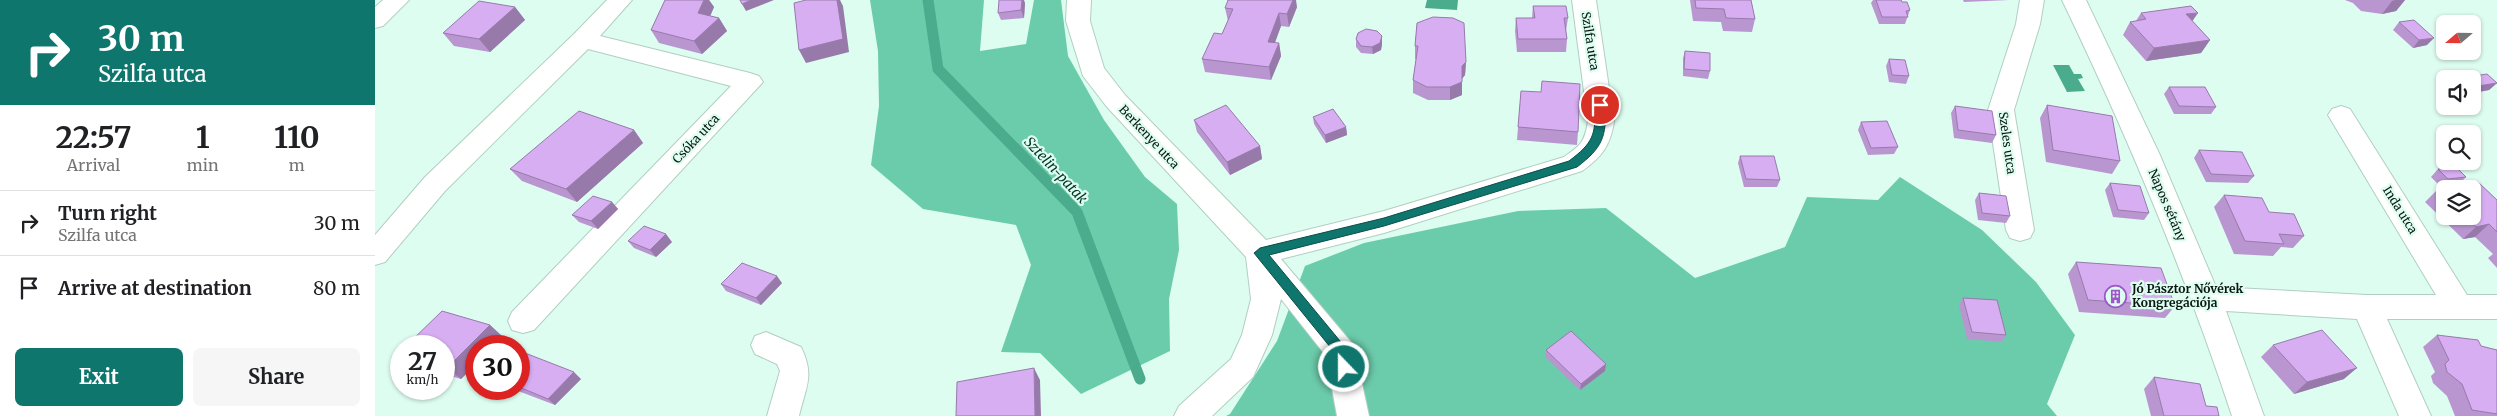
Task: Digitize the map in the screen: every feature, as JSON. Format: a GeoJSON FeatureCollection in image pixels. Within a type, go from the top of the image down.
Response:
{"type":"FeatureCollection","features":[{"type":"Feature","properties":{"kind":"street"},"geometry":{"type":"LineString","coordinates":[[375,20],[397,0]]}},
{"type":"Feature","properties":{"kind":"street"},"geometry":{"type":"LineString","coordinates":[[375,254],[435,184],[583,40],[619,0]]}},
{"type":"Feature","properties":{"kind":"street","name":"Berkenye utca"},"geometry":{"type":"LineString","coordinates":[[1079,0],[1078,21],[1092,70],[1115,101],[1260,253],[1340,351],[1353,416]]}},
{"type":"Feature","properties":{"kind":"street","name":"Szilfa utca"},"geometry":{"type":"LineString","coordinates":[[1260,253],[1384,222],[1531,178],[1573,164],[1589,152],[1599,138],[1601,122],[1584,0]]}},
{"type":"Feature","properties":{"kind":"street","name":"Szeles utca"},"geometry":{"type":"LineString","coordinates":[[2020,230],[2001,110],[2028,24],[2032,0]]}},
{"type":"Feature","properties":{"kind":"street","name":"Napos sétány"},"geometry":{"type":"LineString","coordinates":[[2074,0],[2127,113],[2207,298],[2248,416]]}},
{"type":"Feature","properties":{"kind":"street","name":"Csóka utca"},"geometry":{"type":"LineString","coordinates":[[523,321],[750,82],[583,40]]}},
{"type":"Feature","properties":{"kind":"street","name":"Inda utca"},"geometry":{"type":"LineString","coordinates":[[2341,115],[2458,306]]}},
{"type":"Feature","properties":{"kind":"street"},"geometry":{"type":"LineString","coordinates":[[1190,416],[1241,368],[1257,334],[1266,299],[1260,253]]}},
{"type":"Feature","properties":{"kind":"street"},"geometry":{"type":"LineString","coordinates":[[2207,298],[2367,307],[2497,307]]}},
{"type":"Feature","properties":{"kind":"street"},"geometry":{"type":"LineString","coordinates":[[2367,307],[2415,416]]}},
{"type":"Feature","properties":{"kind":"street"},"geometry":{"type":"LineString","coordinates":[[766,345],[789,356],[795,371],[783,416]]}},
{"type":"Feature","properties":{"kind":"shaded area"},"geometry":{"type":"Polygon","coordinates":[[[870,0],[984,0],[980,51],[1026,44],[1034,0],[1061,0],[1068,56],[1104,120],[1145,177],[1177,204],[1179,250],[1169,299],[1170,351],[1081,394],[1040,353],[1001,352],[1031,265],[1016,225],[923,209],[871,165],[879,106],[878,51],[870,0]]]}},
{"type":"Feature","properties":{"kind":"shaded area"},"geometry":{"type":"Polygon","coordinates":[[[1427,0],[1458,0],[1457,10],[1425,8],[1427,0]]]}},
{"type":"Feature","properties":{"kind":"shaded area"},"geometry":{"type":"Polygon","coordinates":[[[2053,65],[2069,65],[2074,74],[2081,74],[2083,78],[2078,79],[2085,91],[2067,92],[2053,65]]]}},
{"type":"Feature","properties":{"kind":"shaded area"},"geometry":{"type":"Polygon","coordinates":[[[1900,177],[1982,230],[2036,282],[2075,335],[2047,404],[2057,416],[1226,416],[1230,414],[1277,341],[1305,266],[1364,243],[1518,211],[1606,208],[1695,278],[1785,247],[1807,197],[1878,200],[1900,177]]]}},
{"type":"Feature","properties":{"kind":"building"},"geometry":{"type":"Polygon","coordinates":[[[665,0],[704,0],[698,13],[719,18],[694,41],[651,30],[665,0]]]}},
{"type":"Feature","properties":{"kind":"building"},"geometry":{"type":"Polygon","coordinates":[[[740,0],[751,0],[742,4],[740,0]]]}},
{"type":"Feature","properties":{"kind":"building"},"geometry":{"type":"Polygon","coordinates":[[[806,0],[837,0],[843,39],[799,50],[794,3],[806,0]]]}},
{"type":"Feature","properties":{"kind":"building"},"geometry":{"type":"Polygon","coordinates":[[[999,0],[1022,0],[1021,10],[998,13],[999,0]]]}},
{"type":"Feature","properties":{"kind":"building"},"geometry":{"type":"Polygon","coordinates":[[[1228,0],[1293,0],[1287,14],[1279,13],[1268,42],[1279,43],[1269,67],[1202,59],[1214,33],[1222,34],[1233,9],[1225,8],[1228,0]]]}},
{"type":"Feature","properties":{"kind":"building"},"geometry":{"type":"Polygon","coordinates":[[[1695,0],[1751,0],[1755,19],[1726,18],[1724,9],[1696,8],[1695,0]]]}},
{"type":"Feature","properties":{"kind":"building"},"geometry":{"type":"Polygon","coordinates":[[[1876,0],[1901,0],[1902,2],[1907,2],[1910,10],[1906,11],[1908,17],[1882,17],[1876,0]]]}},
{"type":"Feature","properties":{"kind":"building"},"geometry":{"type":"Polygon","coordinates":[[[479,1],[515,7],[479,39],[443,33],[479,1]]]}},
{"type":"Feature","properties":{"kind":"building"},"geometry":{"type":"Polygon","coordinates":[[[1533,6],[1566,6],[1568,18],[1564,18],[1567,39],[1518,39],[1516,18],[1535,18],[1533,6]]]}},
{"type":"Feature","properties":{"kind":"building"},"geometry":{"type":"Polygon","coordinates":[[[2191,6],[2198,13],[2186,14],[2210,40],[2154,48],[2130,22],[2146,19],[2141,13],[2191,6]]]}},
{"type":"Feature","properties":{"kind":"building"},"geometry":{"type":"Polygon","coordinates":[[[1433,17],[1453,18],[1464,23],[1466,62],[1462,66],[1462,82],[1450,87],[1427,87],[1413,80],[1418,46],[1415,46],[1417,23],[1433,17]]]}},
{"type":"Feature","properties":{"kind":"building"},"geometry":{"type":"Polygon","coordinates":[[[2414,20],[2434,38],[2419,40],[2399,22],[2414,20]]]}},
{"type":"Feature","properties":{"kind":"building"},"geometry":{"type":"Polygon","coordinates":[[[1366,29],[1377,31],[1382,36],[1380,43],[1372,47],[1361,46],[1356,39],[1358,33],[1366,29]]]}},
{"type":"Feature","properties":{"kind":"building"},"geometry":{"type":"Polygon","coordinates":[[[1685,51],[1710,53],[1710,71],[1684,69],[1685,51]]]}},
{"type":"Feature","properties":{"kind":"building"},"geometry":{"type":"Polygon","coordinates":[[[1889,59],[1905,60],[1909,76],[1892,75],[1889,59]]]}},
{"type":"Feature","properties":{"kind":"building"},"geometry":{"type":"Polygon","coordinates":[[[2487,74],[2497,83],[2481,86],[2481,75],[2487,74]]]}},
{"type":"Feature","properties":{"kind":"building"},"geometry":{"type":"Polygon","coordinates":[[[1542,81],[1580,84],[1578,132],[1518,127],[1521,91],[1541,92],[1542,81]]]}},
{"type":"Feature","properties":{"kind":"building"},"geometry":{"type":"Polygon","coordinates":[[[2169,87],[2205,87],[2216,107],[2179,106],[2169,87]]]}},
{"type":"Feature","properties":{"kind":"building"},"geometry":{"type":"Polygon","coordinates":[[[1226,105],[1260,146],[1227,162],[1194,120],[1226,105]]]}},
{"type":"Feature","properties":{"kind":"building"},"geometry":{"type":"Polygon","coordinates":[[[2047,105],[2112,116],[2120,161],[2053,150],[2047,105]]]}},
{"type":"Feature","properties":{"kind":"building"},"geometry":{"type":"Polygon","coordinates":[[[1955,106],[1992,111],[1996,135],[1958,130],[1955,106]]]}},
{"type":"Feature","properties":{"kind":"building"},"geometry":{"type":"Polygon","coordinates":[[[1333,109],[1346,127],[1325,135],[1313,117],[1333,109]]]}},
{"type":"Feature","properties":{"kind":"building"},"geometry":{"type":"Polygon","coordinates":[[[579,111],[634,130],[566,189],[510,169],[579,111]]]}},
{"type":"Feature","properties":{"kind":"building"},"geometry":{"type":"Polygon","coordinates":[[[1887,121],[1898,147],[1871,148],[1861,122],[1887,121]]]}},
{"type":"Feature","properties":{"kind":"building"},"geometry":{"type":"Polygon","coordinates":[[[2199,150],[2242,152],[2254,176],[2211,174],[2199,150]]]}},
{"type":"Feature","properties":{"kind":"building"},"geometry":{"type":"Polygon","coordinates":[[[1740,156],[1774,156],[1780,180],[1746,179],[1740,156]]]}},
{"type":"Feature","properties":{"kind":"building"},"geometry":{"type":"Polygon","coordinates":[[[2439,170],[2459,170],[2466,177],[2448,179],[2439,170]]]}},
{"type":"Feature","properties":{"kind":"building"},"geometry":{"type":"Polygon","coordinates":[[[2110,183],[2140,186],[2149,213],[2118,210],[2110,183]]]}},
{"type":"Feature","properties":{"kind":"building"},"geometry":{"type":"Polygon","coordinates":[[[2481,185],[2497,200],[2497,232],[2489,224],[2476,227],[2474,225],[2481,225],[2481,185]]]}},
{"type":"Feature","properties":{"kind":"building"},"geometry":{"type":"Polygon","coordinates":[[[1979,193],[2006,196],[2010,216],[1982,213],[1979,193]]]}},
{"type":"Feature","properties":{"kind":"building"},"geometry":{"type":"Polygon","coordinates":[[[2224,195],[2262,198],[2269,212],[2294,214],[2304,236],[2279,234],[2284,244],[2245,241],[2224,195]]]}},
{"type":"Feature","properties":{"kind":"building"},"geometry":{"type":"Polygon","coordinates":[[[593,196],[612,202],[591,221],[572,215],[593,196]]]}},
{"type":"Feature","properties":{"kind":"building"},"geometry":{"type":"Polygon","coordinates":[[[644,226],[666,234],[650,250],[628,241],[644,226]]]}},
{"type":"Feature","properties":{"kind":"building"},"geometry":{"type":"Polygon","coordinates":[[[2076,262],[2161,268],[2175,306],[2088,300],[2076,262]]]}},
{"type":"Feature","properties":{"kind":"building"},"geometry":{"type":"Polygon","coordinates":[[[742,263],[777,276],[756,298],[721,284],[742,263]]]}},
{"type":"Feature","properties":{"kind":"building"},"geometry":{"type":"Polygon","coordinates":[[[1963,298],[1997,300],[2006,335],[1972,332],[1963,298]]]}},
{"type":"Feature","properties":{"kind":"building"},"geometry":{"type":"Polygon","coordinates":[[[442,311],[490,325],[480,335],[465,335],[465,350],[455,360],[455,335],[417,335],[442,311]]]}},
{"type":"Feature","properties":{"kind":"building"},"geometry":{"type":"Polygon","coordinates":[[[2322,330],[2357,368],[2307,382],[2273,345],[2322,330]]]}},
{"type":"Feature","properties":{"kind":"building"},"geometry":{"type":"Polygon","coordinates":[[[1571,331],[1606,364],[1581,384],[1546,350],[1571,331]]]}},
{"type":"Feature","properties":{"kind":"building"},"geometry":{"type":"Polygon","coordinates":[[[2437,335],[2478,340],[2481,346],[2497,350],[2497,414],[2472,410],[2462,384],[2447,372],[2445,364],[2449,360],[2437,335]]]}},
{"type":"Feature","properties":{"kind":"building"},"geometry":{"type":"Polygon","coordinates":[[[530,355],[574,372],[548,399],[530,392],[530,355]]]}},
{"type":"Feature","properties":{"kind":"building"},"geometry":{"type":"Polygon","coordinates":[[[1034,368],[1035,416],[956,416],[957,382],[1034,368]]]}},
{"type":"Feature","properties":{"kind":"building"},"geometry":{"type":"Polygon","coordinates":[[[2154,377],[2200,384],[2206,406],[2217,407],[2219,416],[2164,416],[2154,377]]]}},
{"type":"Feature","properties":{"kind":"waterway","name":"Sztelin-patak"},"geometry":{"type":"LineString","coordinates":[[928,0],[938,69],[1077,212],[1140,379]]}},
{"type":"Feature","properties":{"kind":"place","name":"Jó Pásztor Nővérek Kongregációja"},"geometry":{"type":"Point","coordinates":[2116,296]}},
{"type":"Feature","properties":{"kind":"route"},"geometry":{"type":"LineString","coordinates":[[1344,367],[1340,351],[1301,306],[1260,253],[1384,222],[1573,164],[1589,152],[1599,138],[1601,122],[1600,105]]}}]}
